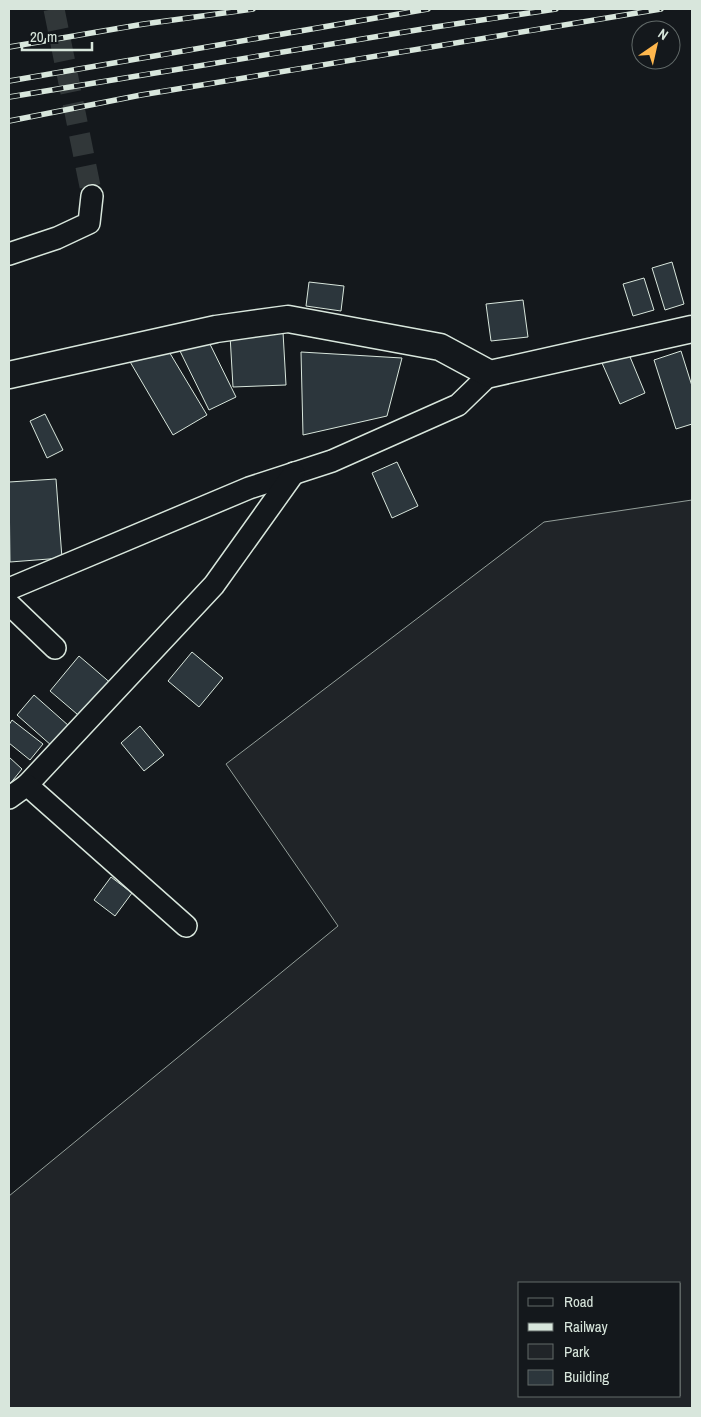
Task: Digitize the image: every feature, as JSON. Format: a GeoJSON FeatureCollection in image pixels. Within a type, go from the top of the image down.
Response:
{"type":"FeatureCollection","features":[{"type":"Feature","properties":{"kind":"street"},"geometry":{"type":"LineString","coordinates":[[9,254],[57,238],[89,223],[92,196]]}},
{"type":"Feature","properties":{"kind":"street"},"geometry":{"type":"LineString","coordinates":[[9,375],[216,329],[288,319],[440,348],[490,374]]}},
{"type":"Feature","properties":{"kind":"street"},"geometry":{"type":"LineString","coordinates":[[9,589],[249,488],[332,461],[458,405],[490,374],[692,328]]}},
{"type":"Feature","properties":{"kind":"street"},"geometry":{"type":"LineString","coordinates":[[9,798],[27,785],[214,585],[294,473]]}},
{"type":"Feature","properties":{"kind":"street"},"geometry":{"type":"LineString","coordinates":[[9,604],[55,648]]}},
{"type":"Feature","properties":{"kind":"street"},"geometry":{"type":"LineString","coordinates":[[27,785],[186,926]]}},
{"type":"Feature","properties":{"kind":"green space"},"geometry":{"type":"Polygon","coordinates":[[[692,500],[692,1408],[9,1408],[9,1196],[338,926],[226,764],[544,522],[692,500]]]}},
{"type":"Feature","properties":{"kind":"building"},"geometry":{"type":"Polygon","coordinates":[[[672,262],[684,304],[665,310],[652,268],[672,262]]]}},
{"type":"Feature","properties":{"kind":"building"},"geometry":{"type":"Polygon","coordinates":[[[644,278],[654,310],[633,316],[623,284],[644,278]]]}},
{"type":"Feature","properties":{"kind":"building"},"geometry":{"type":"Polygon","coordinates":[[[309,282],[344,286],[341,311],[306,306],[309,282]]]}},
{"type":"Feature","properties":{"kind":"building"},"geometry":{"type":"Polygon","coordinates":[[[523,300],[528,337],[491,341],[486,304],[523,300]]]}},
{"type":"Feature","properties":{"kind":"building"},"geometry":{"type":"Polygon","coordinates":[[[283,332],[286,385],[233,387],[230,335],[283,332]]]}},
{"type":"Feature","properties":{"kind":"building"},"geometry":{"type":"Polygon","coordinates":[[[205,334],[236,397],[209,410],[178,347],[205,334]]]}},
{"type":"Feature","properties":{"kind":"building"},"geometry":{"type":"Polygon","coordinates":[[[162,340],[207,415],[173,435],[129,360],[162,340]]]}},
{"type":"Feature","properties":{"kind":"building"},"geometry":{"type":"Polygon","coordinates":[[[681,351],[692,386],[692,424],[676,429],[654,360],[681,351]]]}},
{"type":"Feature","properties":{"kind":"building"},"geometry":{"type":"Polygon","coordinates":[[[301,352],[402,358],[387,416],[303,435],[301,352]]]}},
{"type":"Feature","properties":{"kind":"building"},"geometry":{"type":"Polygon","coordinates":[[[628,352],[645,393],[620,404],[602,363],[628,352]]]}},
{"type":"Feature","properties":{"kind":"building"},"geometry":{"type":"Polygon","coordinates":[[[45,414],[63,450],[47,458],[30,421],[45,414]]]}},
{"type":"Feature","properties":{"kind":"building"},"geometry":{"type":"Polygon","coordinates":[[[397,462],[418,506],[392,518],[372,473],[397,462]]]}},
{"type":"Feature","properties":{"kind":"building"},"geometry":{"type":"Polygon","coordinates":[[[56,479],[62,558],[10,562],[9,482],[56,479]]]}},
{"type":"Feature","properties":{"kind":"building"},"geometry":{"type":"Polygon","coordinates":[[[192,652],[223,678],[199,707],[168,681],[192,652]]]}},
{"type":"Feature","properties":{"kind":"building"},"geometry":{"type":"Polygon","coordinates":[[[79,656],[113,685],[84,720],[50,691],[79,656]]]}},
{"type":"Feature","properties":{"kind":"building"},"geometry":{"type":"Polygon","coordinates":[[[34,695],[69,726],[52,746],[17,715],[34,695]]]}},
{"type":"Feature","properties":{"kind":"building"},"geometry":{"type":"Polygon","coordinates":[[[12,720],[43,744],[30,760],[9,743],[9,725],[12,720]]]}},
{"type":"Feature","properties":{"kind":"building"},"geometry":{"type":"Polygon","coordinates":[[[140,726],[164,755],[144,771],[121,743],[140,726]]]}},
{"type":"Feature","properties":{"kind":"building"},"geometry":{"type":"Polygon","coordinates":[[[9,757],[22,769],[9,785],[9,757]]]}},
{"type":"Feature","properties":{"kind":"building"},"geometry":{"type":"Polygon","coordinates":[[[111,877],[132,893],[115,916],[94,900],[111,877]]]}},
{"type":"Feature","properties":{"kind":"tunnel"},"geometry":{"type":"LineString","coordinates":[[54,9],[92,196]]}},
{"type":"Feature","properties":{"kind":"railway"},"geometry":{"type":"LineString","coordinates":[[9,47],[144,24],[253,9]]}},
{"type":"Feature","properties":{"kind":"railway"},"geometry":{"type":"LineString","coordinates":[[9,81],[428,9]]}},
{"type":"Feature","properties":{"kind":"railway"},"geometry":{"type":"LineString","coordinates":[[9,97],[556,9]]}},
{"type":"Feature","properties":{"kind":"railway"},"geometry":{"type":"LineString","coordinates":[[9,121],[141,95],[661,9]]}}]}
